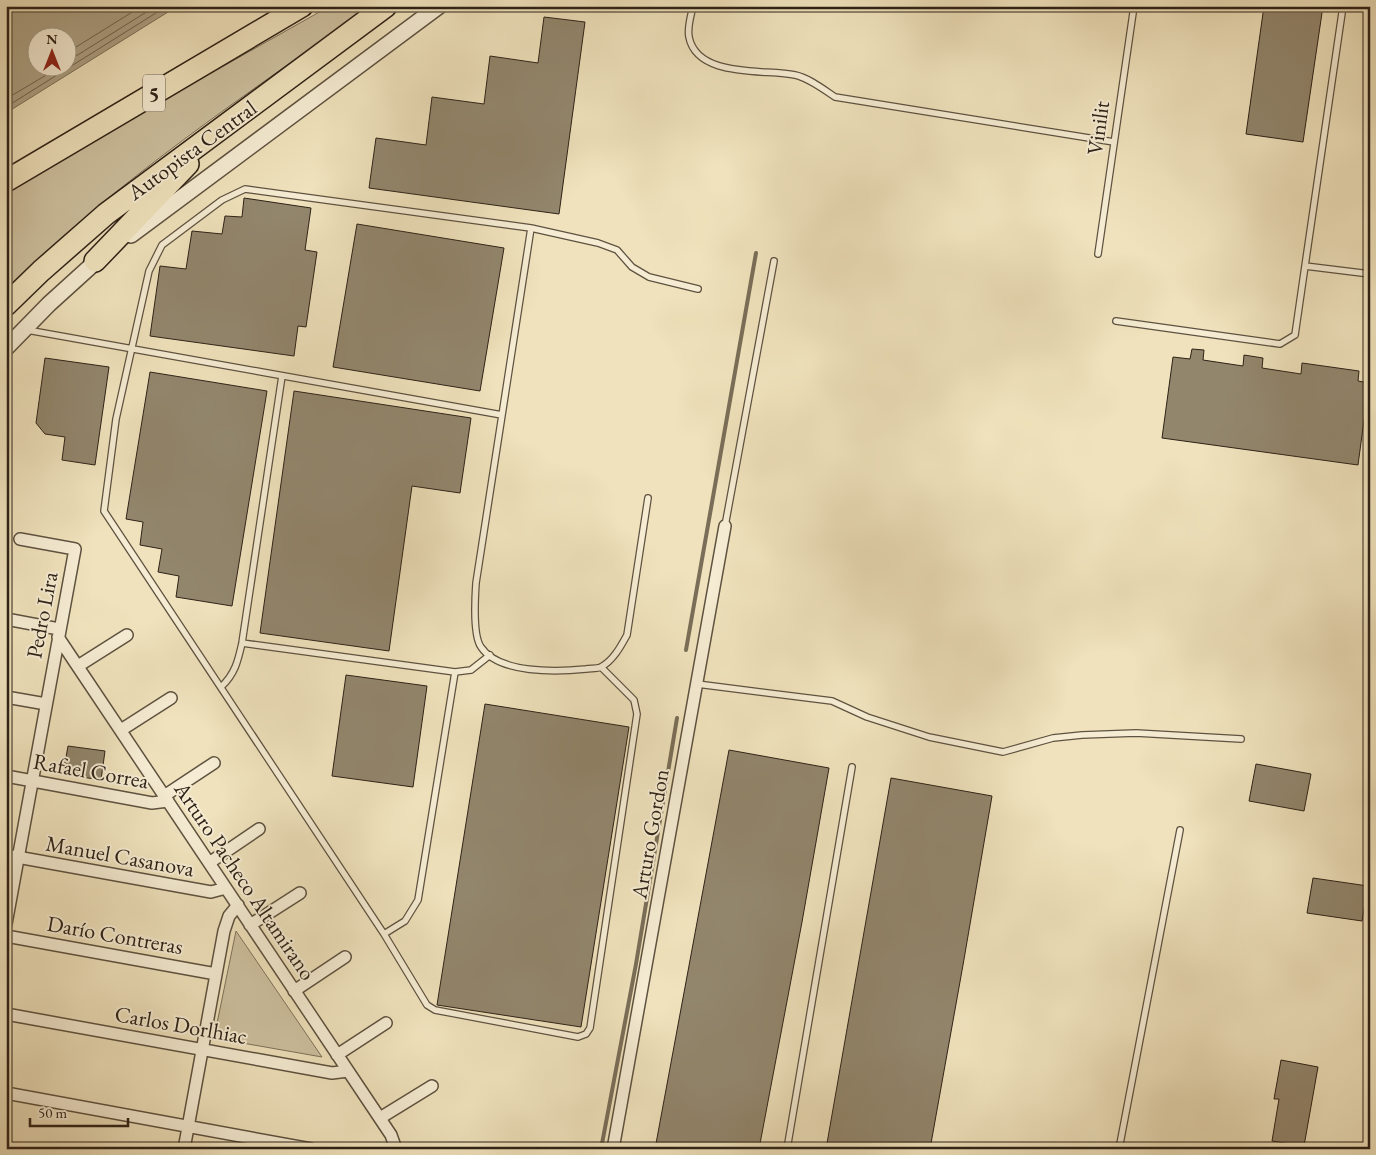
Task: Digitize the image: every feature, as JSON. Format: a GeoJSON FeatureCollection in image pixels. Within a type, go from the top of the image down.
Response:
{"type":"FeatureCollection","features":[{"type":"Feature","properties":{"kind":"highway","name":"5"},"geometry":{"type":"LineString","coordinates":[[6,182],[302,6]]}},
{"type":"Feature","properties":{"kind":"highway","name":"Autopista Central"},"geometry":{"type":"LineString","coordinates":[[6,305],[41,271],[106,214],[386,6]]}},
{"type":"Feature","properties":{"kind":"highway"},"geometry":{"type":"LineString","coordinates":[[95,261],[180,174],[206,140]]}},
{"type":"Feature","properties":{"kind":"street"},"geometry":{"type":"LineString","coordinates":[[6,348],[95,261],[439,6]]}},
{"type":"Feature","properties":{"kind":"street","name":"Arturo Gordon"},"geometry":{"type":"LineString","coordinates":[[613,1149],[725,526]]}},
{"type":"Feature","properties":{"kind":"street","name":"Pedro Lira"},"geometry":{"type":"LineString","coordinates":[[6,924],[75,549],[20,538]]}},
{"type":"Feature","properties":{"kind":"street"},"geometry":{"type":"LineString","coordinates":[[6,619],[59,633]]}},
{"type":"Feature","properties":{"kind":"street","name":"Arturo Pacheco Altamirano"},"geometry":{"type":"LineString","coordinates":[[59,633],[78,666],[380,1118],[396,1149]]}},
{"type":"Feature","properties":{"kind":"street"},"geometry":{"type":"LineString","coordinates":[[78,666],[126,635]]}},
{"type":"Feature","properties":{"kind":"street"},"geometry":{"type":"LineString","coordinates":[[6,697],[46,704]]}},
{"type":"Feature","properties":{"kind":"street"},"geometry":{"type":"LineString","coordinates":[[121,730],[171,698]]}},
{"type":"Feature","properties":{"kind":"street"},"geometry":{"type":"LineString","coordinates":[[166,798],[214,763]]}},
{"type":"Feature","properties":{"kind":"street","name":"Rafael Correa"},"geometry":{"type":"LineString","coordinates":[[6,776],[152,803],[166,798]]}},
{"type":"Feature","properties":{"kind":"street"},"geometry":{"type":"LineString","coordinates":[[209,863],[259,829]]}},
{"type":"Feature","properties":{"kind":"street","name":"Manuel Casanova"},"geometry":{"type":"LineString","coordinates":[[6,855],[211,892],[226,888]]}},
{"type":"Feature","properties":{"kind":"street"},"geometry":{"type":"LineString","coordinates":[[250,925],[300,893]]}},
{"type":"Feature","properties":{"kind":"street"},"geometry":{"type":"LineString","coordinates":[[184,1149],[226,923],[238,905]]}},
{"type":"Feature","properties":{"kind":"street","name":"Darío Contreras"},"geometry":{"type":"LineString","coordinates":[[6,936],[216,974]]}},
{"type":"Feature","properties":{"kind":"street"},"geometry":{"type":"LineString","coordinates":[[294,991],[345,957]]}},
{"type":"Feature","properties":{"kind":"street","name":"Carlos Dorlhiac"},"geometry":{"type":"LineString","coordinates":[[6,1014],[332,1073],[348,1072]]}},
{"type":"Feature","properties":{"kind":"street"},"geometry":{"type":"LineString","coordinates":[[337,1055],[386,1023]]}},
{"type":"Feature","properties":{"kind":"street"},"geometry":{"type":"LineString","coordinates":[[380,1118],[432,1086]]}},
{"type":"Feature","properties":{"kind":"street"},"geometry":{"type":"LineString","coordinates":[[6,1093],[311,1149]]}},
{"type":"Feature","properties":{"kind":"lane"},"geometry":{"type":"LineString","coordinates":[[692,6],[689,37],[695,49],[703,58],[722,68],[796,75],[812,82],[835,97],[1114,142]]}},
{"type":"Feature","properties":{"kind":"lane","name":"Vinilit"},"geometry":{"type":"LineString","coordinates":[[1098,254],[1134,6]]}},
{"type":"Feature","properties":{"kind":"lane"},"geometry":{"type":"LineString","coordinates":[[1116,321],[1280,344],[1295,334],[1343,6]]}},
{"type":"Feature","properties":{"kind":"lane"},"geometry":{"type":"LineString","coordinates":[[601,667],[634,700],[637,714],[589,1031],[578,1036],[435,1010],[427,1005],[384,934],[104,510],[116,419],[149,271],[162,245],[222,200],[245,189],[531,228],[618,250],[632,267],[650,277],[698,289]]}},
{"type":"Feature","properties":{"kind":"lane"},"geometry":{"type":"LineString","coordinates":[[531,228],[476,583],[475,620],[480,647],[499,662],[525,669],[569,670],[601,667],[616,654],[627,635],[648,498]]}},
{"type":"Feature","properties":{"kind":"lane"},"geometry":{"type":"LineString","coordinates":[[725,526],[774,261]]}},
{"type":"Feature","properties":{"kind":"lane"},"geometry":{"type":"LineString","coordinates":[[1305,266],[1370,274]]}},
{"type":"Feature","properties":{"kind":"lane"},"geometry":{"type":"LineString","coordinates":[[23,330],[502,415]]}},
{"type":"Feature","properties":{"kind":"lane"},"geometry":{"type":"LineString","coordinates":[[221,687],[237,667],[242,643],[282,376]]}},
{"type":"Feature","properties":{"kind":"lane"},"geometry":{"type":"LineString","coordinates":[[242,643],[455,672],[471,670],[490,655]]}},
{"type":"Feature","properties":{"kind":"lane"},"geometry":{"type":"LineString","coordinates":[[384,934],[405,921],[418,900],[455,672]]}},
{"type":"Feature","properties":{"kind":"lane"},"geometry":{"type":"LineString","coordinates":[[697,684],[832,701],[867,717],[929,736],[1003,752],[1053,738],[1082,735],[1136,733],[1241,739]]}},
{"type":"Feature","properties":{"kind":"lane"},"geometry":{"type":"LineString","coordinates":[[787,1149],[852,767]]}},
{"type":"Feature","properties":{"kind":"lane"},"geometry":{"type":"LineString","coordinates":[[1119,1149],[1180,830]]}},
{"type":"Feature","properties":{"kind":"shaded area"},"geometry":{"type":"Polygon","coordinates":[[[330,6],[371,6],[182,140],[91,212],[6,290],[6,194],[158,103],[330,6]]]}},
{"type":"Feature","properties":{"kind":"shaded area"},"geometry":{"type":"Polygon","coordinates":[[[236,931],[322,1057],[214,1038],[236,931]]]}},
{"type":"Feature","properties":{"kind":"water"},"geometry":{"type":"Polygon","coordinates":[[[6,6],[174,6],[168,12],[78,68],[78,28],[28,28],[28,78],[62,78],[6,113],[6,6]]]}},
{"type":"Feature","properties":{"kind":"building"},"geometry":{"type":"Polygon","coordinates":[[[1264,6],[1323,6],[1303,142],[1246,134],[1264,6]]]}},
{"type":"Feature","properties":{"kind":"building"},"geometry":{"type":"Polygon","coordinates":[[[544,17],[585,22],[559,214],[369,188],[376,138],[426,145],[432,97],[484,104],[490,56],[538,63],[544,17]]]}},
{"type":"Feature","properties":{"kind":"building"},"geometry":{"type":"Polygon","coordinates":[[[244,198],[311,208],[305,250],[317,252],[306,327],[298,326],[294,356],[150,336],[160,266],[186,269],[192,231],[222,234],[225,216],[242,217],[244,198]]]}},
{"type":"Feature","properties":{"kind":"building"},"geometry":{"type":"Polygon","coordinates":[[[357,224],[504,248],[480,391],[333,367],[357,224]]]}},
{"type":"Feature","properties":{"kind":"building"},"geometry":{"type":"Polygon","coordinates":[[[1192,349],[1204,350],[1203,360],[1243,366],[1244,355],[1263,358],[1262,368],[1301,374],[1302,363],[1359,371],[1358,381],[1369,383],[1358,465],[1162,438],[1173,357],[1190,359],[1192,349]]]}},
{"type":"Feature","properties":{"kind":"building"},"geometry":{"type":"Polygon","coordinates":[[[45,358],[109,367],[95,465],[62,460],[65,437],[45,434],[36,423],[45,358]]]}},
{"type":"Feature","properties":{"kind":"building"},"geometry":{"type":"Polygon","coordinates":[[[150,372],[267,391],[232,606],[176,597],[179,576],[158,572],[162,549],[140,545],[143,522],[126,519],[150,372]]]}},
{"type":"Feature","properties":{"kind":"building"},"geometry":{"type":"Polygon","coordinates":[[[294,391],[471,418],[460,493],[412,486],[389,651],[260,633],[294,391]]]}},
{"type":"Feature","properties":{"kind":"building"},"geometry":{"type":"Polygon","coordinates":[[[346,675],[427,686],[413,787],[332,776],[346,675]]]}},
{"type":"Feature","properties":{"kind":"building"},"geometry":{"type":"Polygon","coordinates":[[[485,704],[629,727],[581,1027],[437,1005],[485,704]]]}},
{"type":"Feature","properties":{"kind":"building"},"geometry":{"type":"Polygon","coordinates":[[[68,746],[105,751],[101,780],[63,774],[68,746]]]}},
{"type":"Feature","properties":{"kind":"building"},"geometry":{"type":"Polygon","coordinates":[[[729,750],[829,768],[802,922],[759,1149],[655,1149],[729,750]]]}},
{"type":"Feature","properties":{"kind":"building"},"geometry":{"type":"Polygon","coordinates":[[[1256,764],[1311,774],[1304,811],[1249,801],[1256,764]]]}},
{"type":"Feature","properties":{"kind":"building"},"geometry":{"type":"Polygon","coordinates":[[[891,778],[992,796],[963,965],[930,1149],[826,1149],[891,778]]]}},
{"type":"Feature","properties":{"kind":"building"},"geometry":{"type":"Polygon","coordinates":[[[1313,878],[1368,886],[1362,921],[1307,913],[1313,878]]]}},
{"type":"Feature","properties":{"kind":"building"},"geometry":{"type":"Polygon","coordinates":[[[1281,1060],[1318,1067],[1304,1146],[1272,1141],[1279,1099],[1274,1099],[1281,1060]]]}},
{"type":"Feature","properties":{"kind":"waterway"},"geometry":{"type":"LineString","coordinates":[[686,650],[756,253]]}},
{"type":"Feature","properties":{"kind":"waterway"},"geometry":{"type":"LineString","coordinates":[[601,1149],[636,964],[677,718]]}}]}
